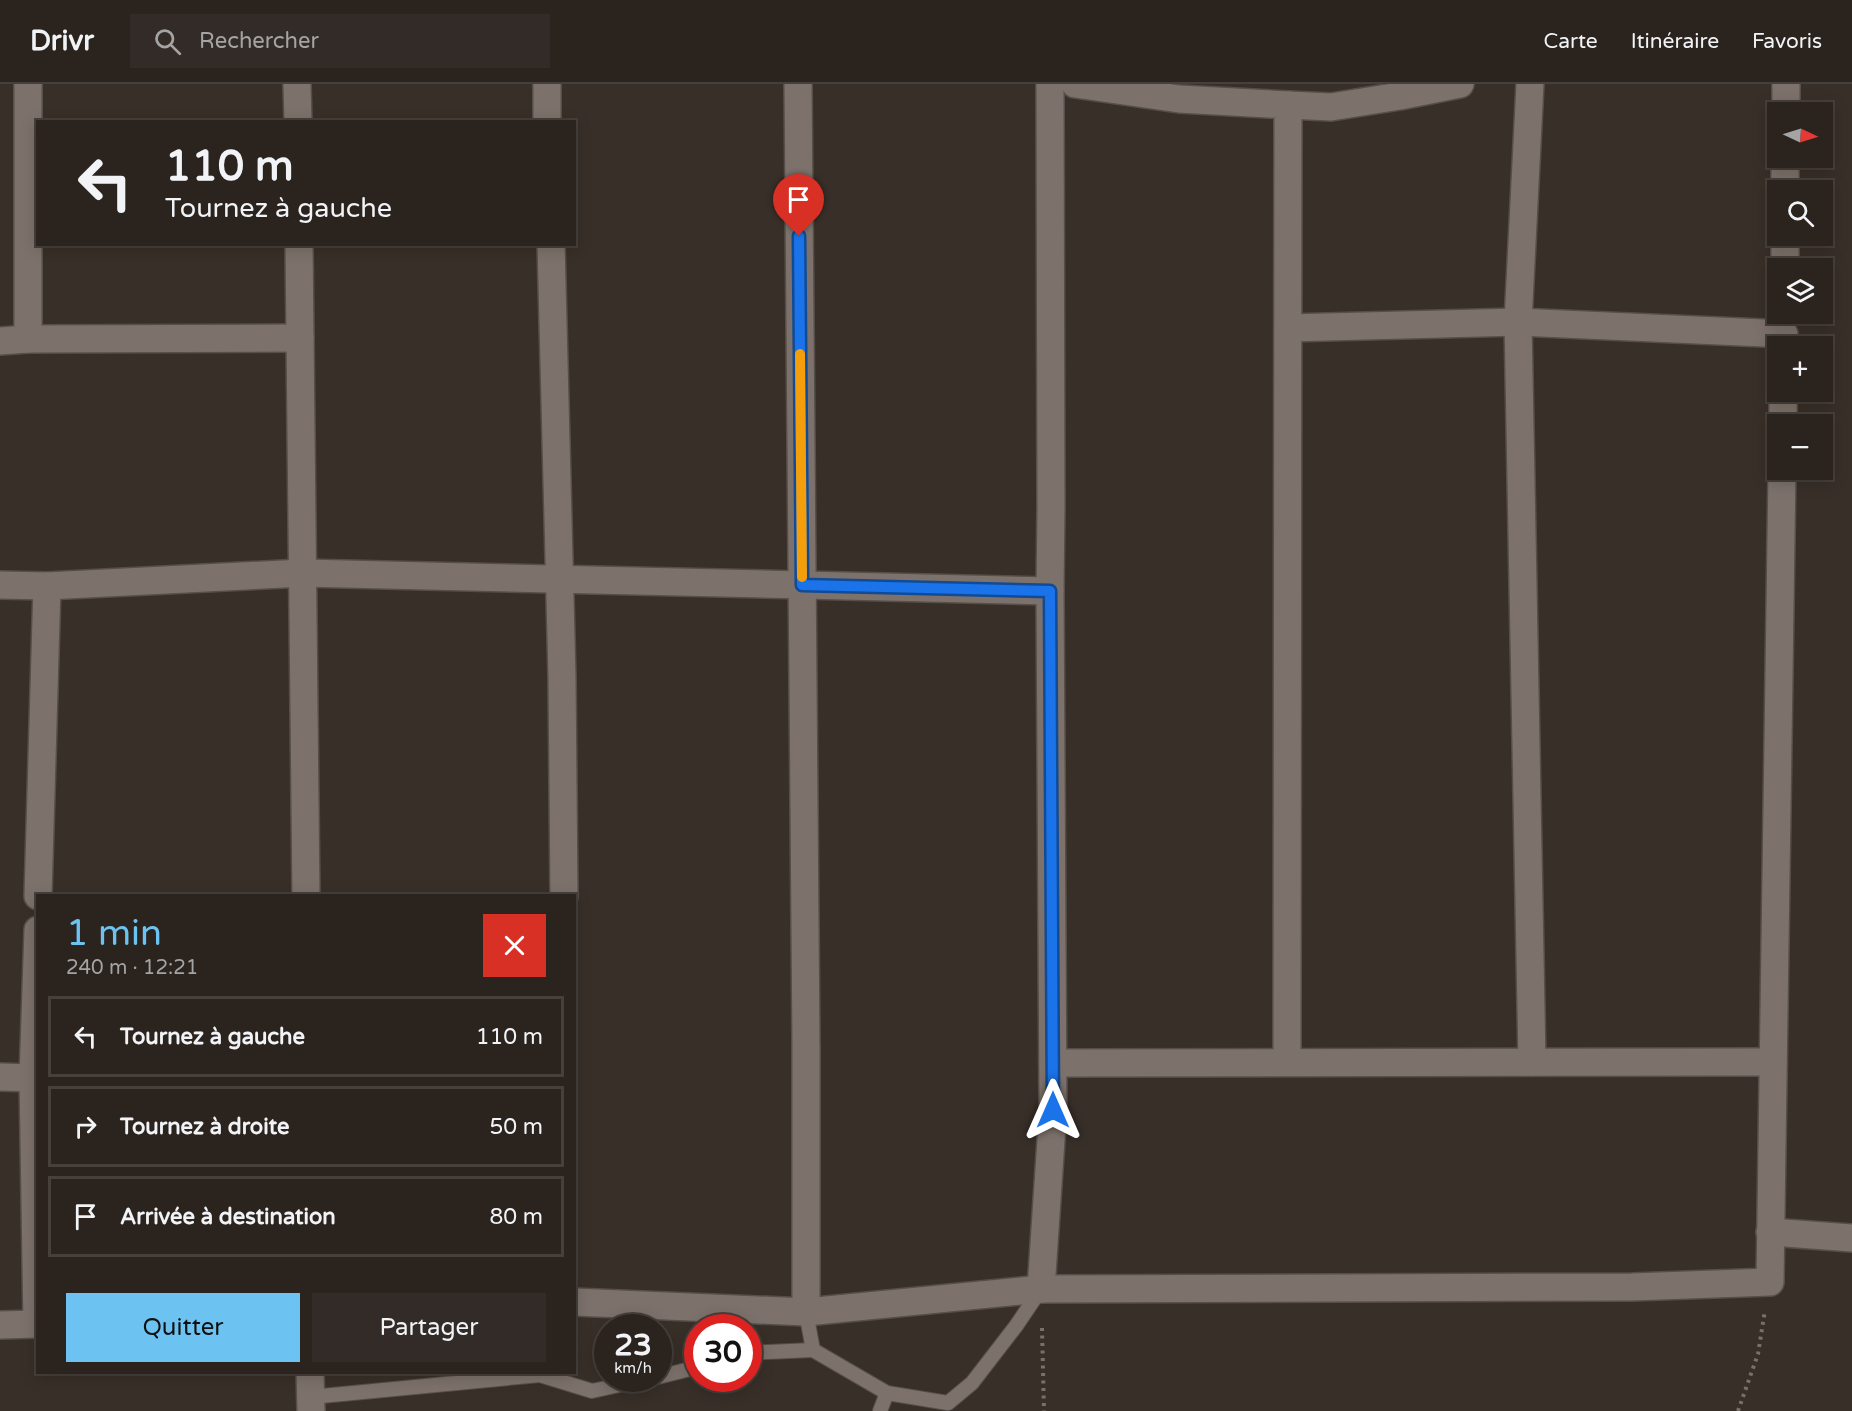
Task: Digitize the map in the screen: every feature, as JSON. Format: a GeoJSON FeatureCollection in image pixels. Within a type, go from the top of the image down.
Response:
{"type":"FeatureCollection","features":[{"type":"Feature","properties":{"kind":"street"},"geometry":{"type":"LineString","coordinates":[[28,84],[28,339]]}},
{"type":"Feature","properties":{"kind":"street"},"geometry":{"type":"LineString","coordinates":[[297,84],[298,120]]}},
{"type":"Feature","properties":{"kind":"street"},"geometry":{"type":"LineString","coordinates":[[547,84],[547,120]]}},
{"type":"Feature","properties":{"kind":"street"},"geometry":{"type":"LineString","coordinates":[[798,84],[807,1134],[806,1312]]}},
{"type":"Feature","properties":{"kind":"street"},"geometry":{"type":"LineString","coordinates":[[1041,1289],[1053,1110],[1050,84]]}},
{"type":"Feature","properties":{"kind":"street"},"geometry":{"type":"LineString","coordinates":[[1075,84],[1179,99],[1331,107],[1460,84]]}},
{"type":"Feature","properties":{"kind":"street"},"geometry":{"type":"LineString","coordinates":[[1530,84],[1518,321],[1532,1062]]}},
{"type":"Feature","properties":{"kind":"street"},"geometry":{"type":"LineString","coordinates":[[1786,84],[1786,102]]}},
{"type":"Feature","properties":{"kind":"street"},"geometry":{"type":"LineString","coordinates":[[1287,1062],[1288,105]]}},
{"type":"Feature","properties":{"kind":"street"},"geometry":{"type":"LineString","coordinates":[[299,246],[306,894]]}},
{"type":"Feature","properties":{"kind":"street"},"geometry":{"type":"LineString","coordinates":[[552,246],[560,579],[564,894]]}},
{"type":"Feature","properties":{"kind":"street"},"geometry":{"type":"LineString","coordinates":[[1288,328],[1518,321],[1784,331]]}},
{"type":"Feature","properties":{"kind":"street"},"geometry":{"type":"LineString","coordinates":[[0,341],[300,338]]}},
{"type":"Feature","properties":{"kind":"street"},"geometry":{"type":"LineString","coordinates":[[576,1302],[806,1312],[1041,1289],[1632,1287],[1770,1282],[1782,480]]}},
{"type":"Feature","properties":{"kind":"street"},"geometry":{"type":"LineString","coordinates":[[0,585],[47,586],[303,573],[1050,591]]}},
{"type":"Feature","properties":{"kind":"street"},"geometry":{"type":"LineString","coordinates":[[39,894],[47,586]]}},
{"type":"Feature","properties":{"kind":"street"},"geometry":{"type":"LineString","coordinates":[[36,989],[33,1078],[36,1262]]}},
{"type":"Feature","properties":{"kind":"street"},"geometry":{"type":"LineString","coordinates":[[1053,1064],[1773,1062]]}},
{"type":"Feature","properties":{"kind":"street"},"geometry":{"type":"LineString","coordinates":[[0,1077],[33,1078]]}},
{"type":"Feature","properties":{"kind":"street"},"geometry":{"type":"LineString","coordinates":[[1770,1232],[1852,1238]]}},
{"type":"Feature","properties":{"kind":"street"},"geometry":{"type":"LineString","coordinates":[[0,1325],[36,1324]]}},
{"type":"Feature","properties":{"kind":"lane"},"geometry":{"type":"LineString","coordinates":[[762,1352],[813,1350],[887,1392],[948,1403],[972,1383],[1041,1289]]}},
{"type":"Feature","properties":{"kind":"lane"},"geometry":{"type":"LineString","coordinates":[[806,1312],[813,1350]]}},
{"type":"Feature","properties":{"kind":"lane"},"geometry":{"type":"LineString","coordinates":[[311,1394],[540,1375],[594,1391]]}},
{"type":"Feature","properties":{"kind":"lane"},"geometry":{"type":"LineString","coordinates":[[880,1411],[887,1392]]}},
{"type":"Feature","properties":{"kind":"path"},"geometry":{"type":"LineString","coordinates":[[1738,1411],[1758,1354],[1770,1282]]}},
{"type":"Feature","properties":{"kind":"path"},"geometry":{"type":"LineString","coordinates":[[1041,1289],[1044,1411]]}},
{"type":"Feature","properties":{"kind":"slow traffic"},"geometry":{"type":"LineString","coordinates":[[800,354],[802,577]]}},
{"type":"Feature","properties":{"kind":"route"},"geometry":{"type":"LineString","coordinates":[[799,236],[802,585],[1050,591],[1053,1110]]}}]}
